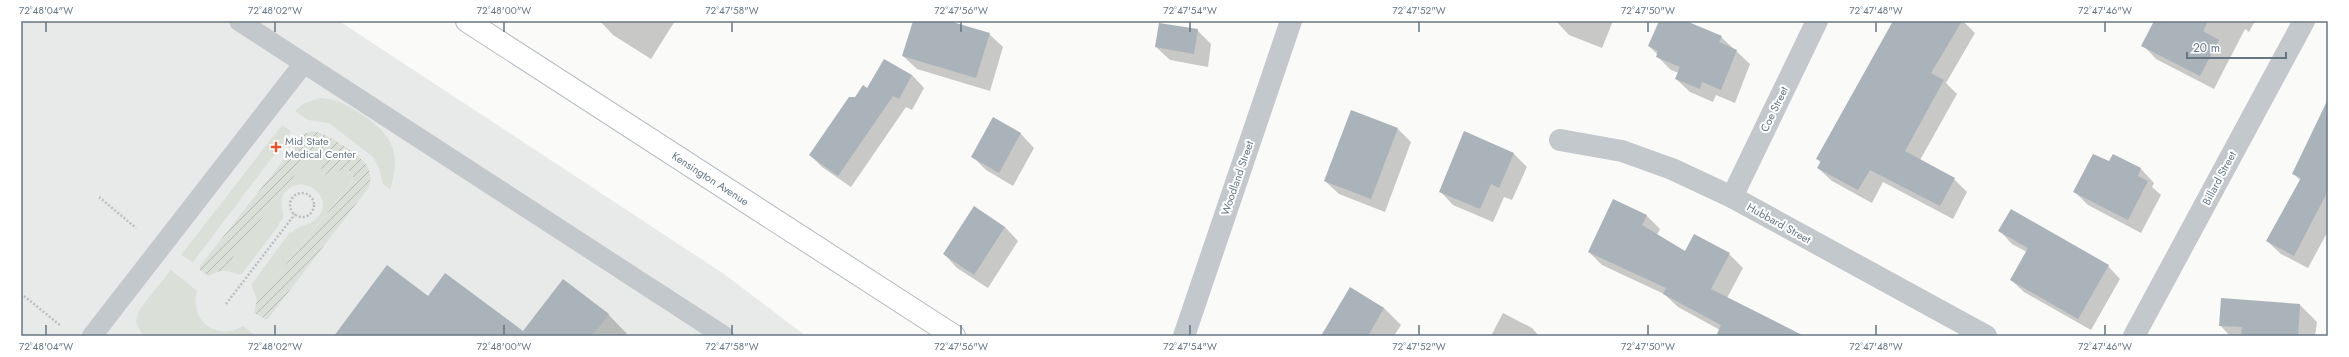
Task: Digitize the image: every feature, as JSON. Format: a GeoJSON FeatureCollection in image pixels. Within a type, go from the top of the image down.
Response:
{"type":"FeatureCollection","features":[{"type":"Feature","properties":{"kind":"main road","name":"Kensington Avenue"},"geometry":{"type":"LineString","coordinates":[[467,21],[954,336]]}},
{"type":"Feature","properties":{"kind":"street","name":"Woodland Street"},"geometry":{"type":"LineString","coordinates":[[1184,336],[1291,21]]}},
{"type":"Feature","properties":{"kind":"street","name":"Coe Street"},"geometry":{"type":"LineString","coordinates":[[1732,198],[1817,21]]}},
{"type":"Feature","properties":{"kind":"street","name":"Billard Street"},"geometry":{"type":"LineString","coordinates":[[2134,336],[2304,21]]}},
{"type":"Feature","properties":{"kind":"street","name":"Hubbard Street"},"geometry":{"type":"LineString","coordinates":[[1560,140],[1622,151],[1672,169],[1732,198],[1986,336]]}},
{"type":"Feature","properties":{"kind":"lane"},"geometry":{"type":"LineString","coordinates":[[239,21],[724,336]]}},
{"type":"Feature","properties":{"kind":"lane"},"geometry":{"type":"LineString","coordinates":[[92,336],[304,63]]}},
{"type":"Feature","properties":{"kind":"path"},"geometry":{"type":"LineString","coordinates":[[301,192],[312,197],[314,205],[312,212],[305,217],[294,214],[290,207],[293,195],[301,192]]}},
{"type":"Feature","properties":{"kind":"path"},"geometry":{"type":"LineString","coordinates":[[99,197],[136,228]]}},
{"type":"Feature","properties":{"kind":"path"},"geometry":{"type":"LineString","coordinates":[[226,304],[294,214]]}},
{"type":"Feature","properties":{"kind":"path"},"geometry":{"type":"LineString","coordinates":[[24,296],[61,326]]}},
{"type":"Feature","properties":{"kind":"shaded area","name":"Mid State Medical Center"},"geometry":{"type":"Polygon","coordinates":[[[21,21],[339,21],[724,274],[806,336],[21,336],[21,21]]]}},
{"type":"Feature","properties":{"kind":"shaded area"},"geometry":{"type":"Polygon","coordinates":[[[320,98],[340,102],[358,112],[369,119],[386,135],[394,153],[395,164],[394,176],[390,189],[383,184],[379,168],[373,157],[329,123],[308,120],[295,111],[303,104],[320,98]]]}},
{"type":"Feature","properties":{"kind":"shaded area"},"geometry":{"type":"Polygon","coordinates":[[[282,125],[291,131],[290,134],[193,262],[181,255],[282,125]]]}},
{"type":"Feature","properties":{"kind":"shaded area"},"geometry":{"type":"Polygon","coordinates":[[[313,131],[326,135],[358,156],[367,166],[370,176],[370,184],[267,320],[254,313],[257,300],[353,181],[353,177],[347,168],[329,176],[326,175],[320,166],[327,157],[322,151],[314,150],[235,253],[228,271],[220,271],[208,276],[200,270],[200,266],[304,134],[313,131]]]}},
{"type":"Feature","properties":{"kind":"shaded area"},"geometry":{"type":"Polygon","coordinates":[[[314,150],[319,150],[325,154],[326,161],[323,173],[333,175],[346,168],[353,177],[353,180],[257,300],[251,285],[290,232],[292,233],[298,228],[312,222],[319,216],[323,207],[322,200],[318,193],[312,188],[304,185],[296,185],[289,188],[282,199],[283,218],[279,225],[241,275],[228,271],[235,253],[314,150]]]}},
{"type":"Feature","properties":{"kind":"shaded area"},"geometry":{"type":"Polygon","coordinates":[[[171,270],[197,291],[197,311],[207,326],[224,332],[243,326],[256,336],[143,336],[136,322],[139,310],[171,270]]]}},
{"type":"Feature","properties":{"kind":"building"},"geometry":{"type":"Polygon","coordinates":[[[913,21],[949,21],[990,33],[976,78],[902,56],[913,21]]]}},
{"type":"Feature","properties":{"kind":"building"},"geometry":{"type":"Polygon","coordinates":[[[1659,21],[1686,21],[1722,36],[1719,42],[1737,50],[1721,90],[1702,82],[1700,89],[1675,79],[1680,67],[1656,57],[1658,51],[1648,46],[1659,21]]]}},
{"type":"Feature","properties":{"kind":"building"},"geometry":{"type":"Polygon","coordinates":[[[1893,21],[1962,21],[1931,73],[1944,80],[1905,151],[1955,178],[1940,206],[1870,170],[1858,190],[1817,168],[1821,161],[1816,159],[1893,21]]]}},
{"type":"Feature","properties":{"kind":"building"},"geometry":{"type":"Polygon","coordinates":[[[2154,21],[2208,21],[2203,31],[2219,40],[2200,76],[2141,46],[2154,21]]]}},
{"type":"Feature","properties":{"kind":"building"},"geometry":{"type":"Polygon","coordinates":[[[1159,23],[1198,29],[1194,54],[1155,47],[1159,23]]]}},
{"type":"Feature","properties":{"kind":"building"},"geometry":{"type":"Polygon","coordinates":[[[884,59],[912,75],[899,99],[893,96],[838,176],[809,155],[849,97],[855,97],[863,85],[867,88],[884,59]]]}},
{"type":"Feature","properties":{"kind":"building"},"geometry":{"type":"Polygon","coordinates":[[[2328,99],[2328,191],[2294,256],[2266,241],[2301,178],[2292,174],[2328,99]]]}},
{"type":"Feature","properties":{"kind":"building"},"geometry":{"type":"Polygon","coordinates":[[[1351,110],[1398,128],[1371,199],[1324,181],[1351,110]]]}},
{"type":"Feature","properties":{"kind":"building"},"geometry":{"type":"Polygon","coordinates":[[[993,117],[1021,133],[999,173],[971,157],[993,117]]]}},
{"type":"Feature","properties":{"kind":"building"},"geometry":{"type":"Polygon","coordinates":[[[1464,131],[1514,153],[1499,188],[1491,184],[1480,209],[1439,192],[1464,131]]]}},
{"type":"Feature","properties":{"kind":"building"},"geometry":{"type":"Polygon","coordinates":[[[2093,154],[2109,161],[2113,154],[2141,168],[2138,176],[2148,181],[2128,220],[2073,192],[2093,154]]]}},
{"type":"Feature","properties":{"kind":"building"},"geometry":{"type":"Polygon","coordinates":[[[1613,199],[1647,215],[1642,225],[1685,251],[1694,234],[1730,253],[1711,289],[1804,336],[1716,336],[1721,325],[1663,294],[1666,288],[1588,252],[1613,199]]]}},
{"type":"Feature","properties":{"kind":"building"},"geometry":{"type":"Polygon","coordinates":[[[974,206],[1005,227],[974,275],[943,254],[974,206]]]}},
{"type":"Feature","properties":{"kind":"building"},"geometry":{"type":"Polygon","coordinates":[[[2011,209],[2109,265],[2078,319],[2010,280],[2028,248],[1998,231],[2011,209]]]}},
{"type":"Feature","properties":{"kind":"building"},"geometry":{"type":"Polygon","coordinates":[[[387,265],[428,296],[445,273],[523,331],[563,279],[609,314],[592,336],[334,336],[387,265]]]}},
{"type":"Feature","properties":{"kind":"building"},"geometry":{"type":"Polygon","coordinates":[[[1350,287],[1384,308],[1368,336],[1321,336],[1350,287]]]}},
{"type":"Feature","properties":{"kind":"building"},"geometry":{"type":"Polygon","coordinates":[[[2221,298],[2300,304],[2298,336],[2241,336],[2242,327],[2219,326],[2221,298]]]}},
{"type":"Feature","properties":{"kind":"place","name":"Mid State Medical Center"},"geometry":{"type":"Point","coordinates":[276,147]}}]}
